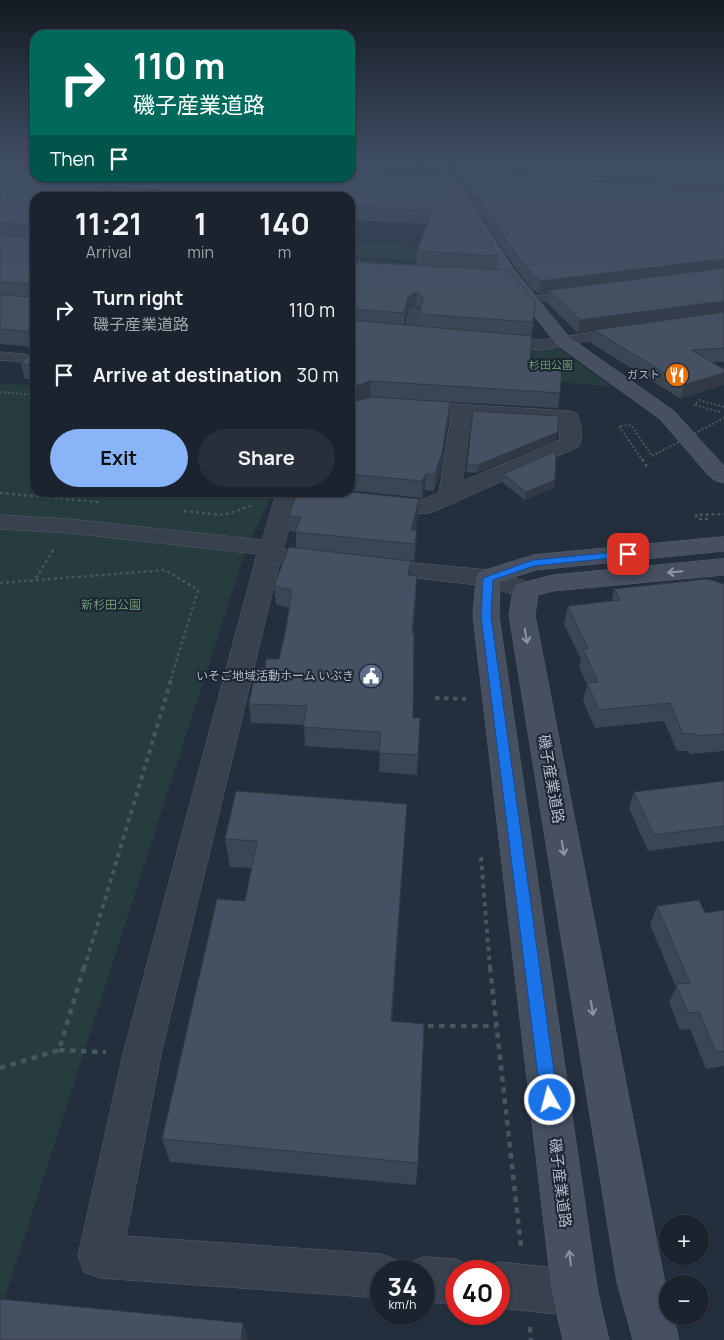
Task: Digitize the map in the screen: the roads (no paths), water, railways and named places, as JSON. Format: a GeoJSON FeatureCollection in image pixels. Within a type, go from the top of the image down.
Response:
{"type":"FeatureCollection","features":[{"type":"Feature","properties":{"kind":"street"},"geometry":{"type":"LineString","coordinates":[[476,221],[513,278],[563,341],[653,403],[667,415],[716,470],[724,476]]}},
{"type":"Feature","properties":{"kind":"street"},"geometry":{"type":"LineString","coordinates":[[494,277],[513,278]]}},
{"type":"Feature","properties":{"kind":"street"},"geometry":{"type":"LineString","coordinates":[[402,334],[429,336]]}},
{"type":"Feature","properties":{"kind":"street"},"geometry":{"type":"LineString","coordinates":[[476,340],[542,344],[563,341]]}},
{"type":"Feature","properties":{"kind":"street"},"geometry":{"type":"LineString","coordinates":[[327,497],[425,507],[571,443],[569,416],[370,405],[355,410]]}},
{"type":"Feature","properties":{"kind":"street"},"geometry":{"type":"LineString","coordinates":[[450,495],[462,409]]}},
{"type":"Feature","properties":{"kind":"street"},"geometry":{"type":"LineString","coordinates":[[287,497],[270,552],[142,1054],[100,1256],[370,1275]]}},
{"type":"Feature","properties":{"kind":"street"},"geometry":{"type":"LineString","coordinates":[[0,522],[69,526],[488,578],[526,590],[553,583],[724,567]]}},
{"type":"Feature","properties":{"kind":"street"},"geometry":{"type":"LineString","coordinates":[[488,578],[533,563],[724,544]]}},
{"type":"Feature","properties":{"kind":"street","name":"磯子産業道路"},"geometry":{"type":"LineString","coordinates":[[488,578],[486,616],[575,1293],[586,1340]]}},
{"type":"Feature","properties":{"kind":"street","name":"磯子産業道路"},"geometry":{"type":"LineString","coordinates":[[526,590],[522,615],[640,1282],[656,1340]]}},
{"type":"Feature","properties":{"kind":"street"},"geometry":{"type":"LineString","coordinates":[[512,1286],[575,1293]]}},
{"type":"Feature","properties":{"kind":"lane"},"geometry":{"type":"LineString","coordinates":[[530,300],[588,292]]}},
{"type":"Feature","properties":{"kind":"lane"},"geometry":{"type":"LineString","coordinates":[[402,334],[415,312]]}},
{"type":"Feature","properties":{"kind":"lane"},"geometry":{"type":"LineString","coordinates":[[563,341],[627,332]]}},
{"type":"Feature","properties":{"kind":"lane"},"geometry":{"type":"LineString","coordinates":[[0,356],[30,359]]}},
{"type":"Feature","properties":{"kind":"place","name":"ガスト"},"geometry":{"type":"Point","coordinates":[677,375]}},
{"type":"Feature","properties":{"kind":"place","name":"いそご地域活動ホーム いぶき"},"geometry":{"type":"Point","coordinates":[371,676]}},
{"type":"Feature","properties":{"kind":"park label","name":"杉田公園"},"geometry":{"type":"Point","coordinates":[551,365]}},
{"type":"Feature","properties":{"kind":"park label","name":"新杉田公園"},"geometry":{"type":"Point","coordinates":[111,605]}}]}
